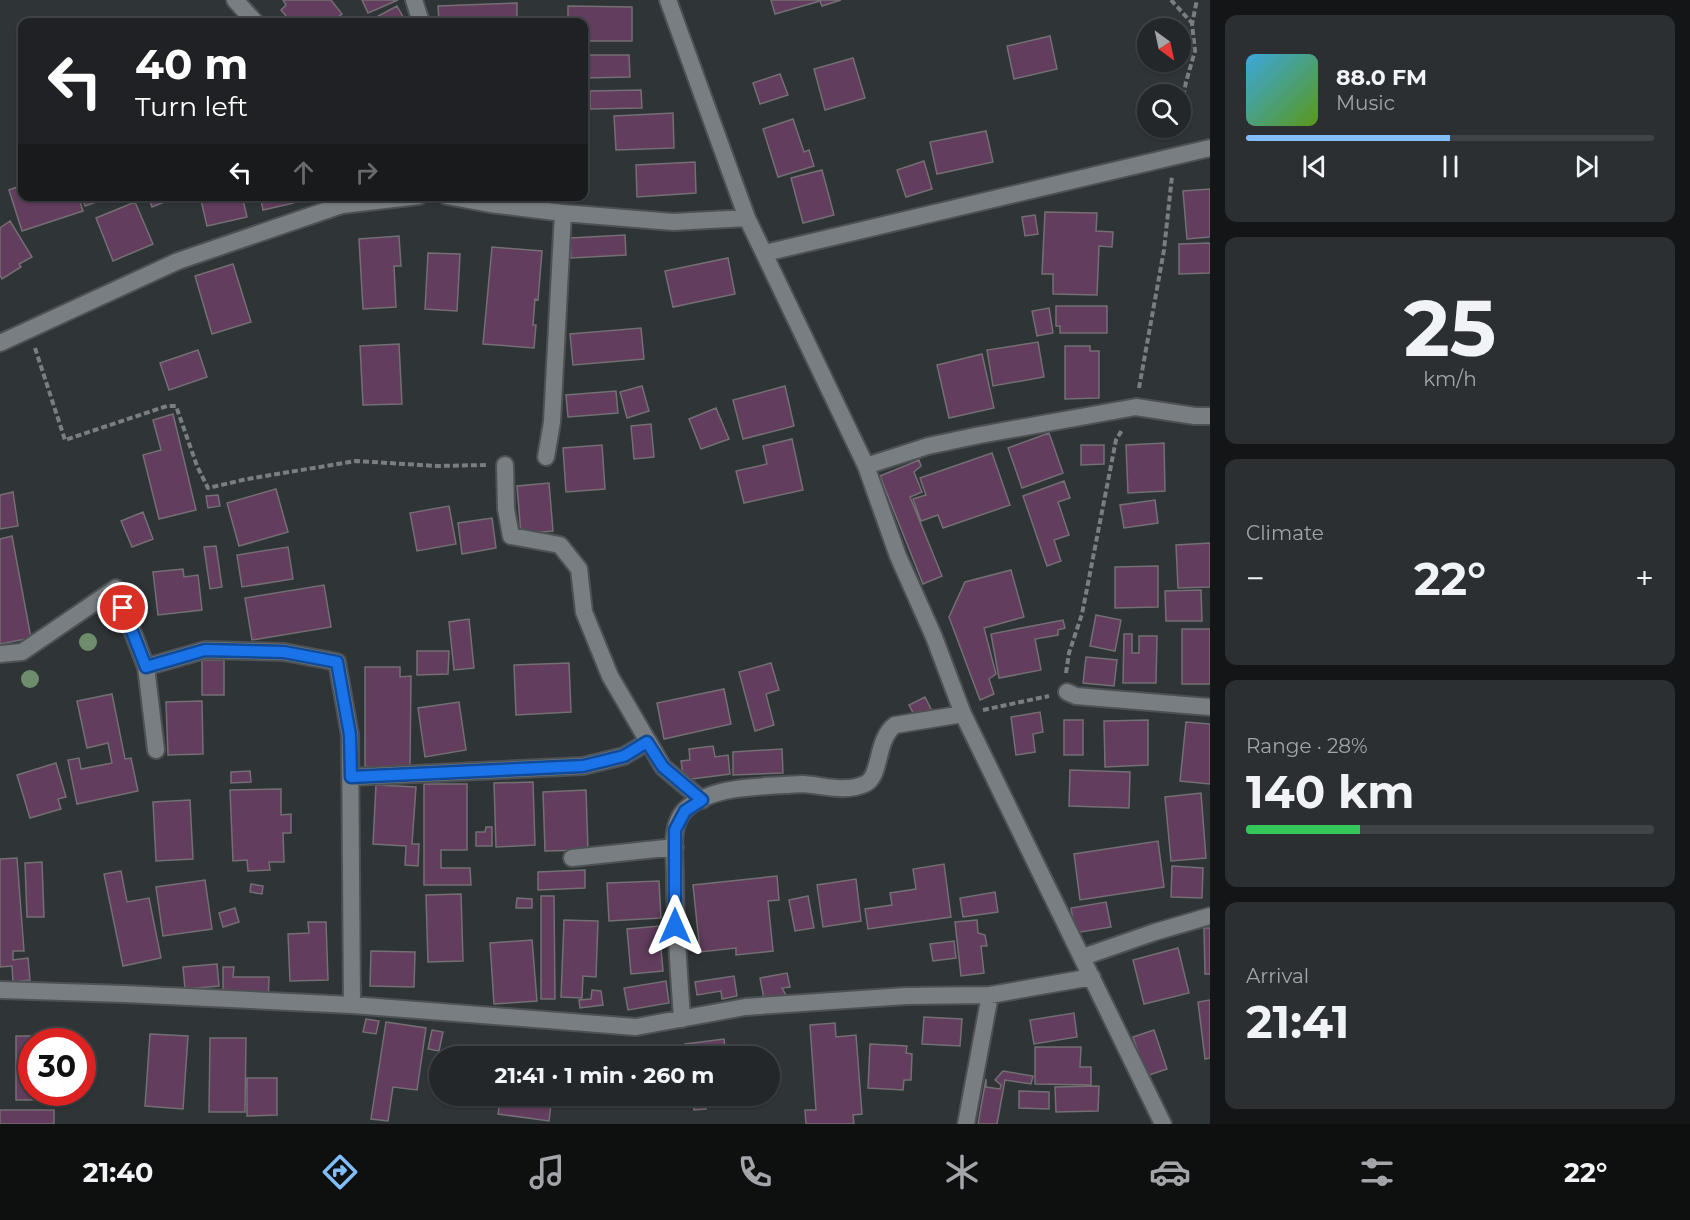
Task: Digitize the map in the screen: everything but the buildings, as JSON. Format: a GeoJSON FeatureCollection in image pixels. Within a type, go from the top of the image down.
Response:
{"type":"FeatureCollection","features":[{"type":"Feature","properties":{"kind":"street"},"geometry":{"type":"LineString","coordinates":[[235,0],[251,18]]}},
{"type":"Feature","properties":{"kind":"street"},"geometry":{"type":"LineString","coordinates":[[414,0],[420,18]]}},
{"type":"Feature","properties":{"kind":"street"},"geometry":{"type":"LineString","coordinates":[[668,0],[747,218],[866,466],[898,556],[934,637],[963,714],[1163,1124]]}},
{"type":"Feature","properties":{"kind":"street"},"geometry":{"type":"LineString","coordinates":[[765,252],[1210,148]]}},
{"type":"Feature","properties":{"kind":"street"},"geometry":{"type":"LineString","coordinates":[[0,343],[178,261],[341,201]]}},
{"type":"Feature","properties":{"kind":"street"},"geometry":{"type":"LineString","coordinates":[[474,201],[563,213],[673,222],[747,218]]}},
{"type":"Feature","properties":{"kind":"street"},"geometry":{"type":"LineString","coordinates":[[546,456],[552,422],[563,213]]}},
{"type":"Feature","properties":{"kind":"street"},"geometry":{"type":"LineString","coordinates":[[866,466],[928,446],[1136,407],[1195,416],[1210,416]]}},
{"type":"Feature","properties":{"kind":"street"},"geometry":{"type":"LineString","coordinates":[[505,465],[506,509],[512,536],[560,545],[579,569],[584,612],[610,676],[663,767],[702,800]]}},
{"type":"Feature","properties":{"kind":"street"},"geometry":{"type":"LineString","coordinates":[[0,654],[22,652],[116,588],[146,667],[156,750]]}},
{"type":"Feature","properties":{"kind":"street"},"geometry":{"type":"LineString","coordinates":[[146,667],[205,650],[284,652],[337,662],[350,735],[352,1005]]}},
{"type":"Feature","properties":{"kind":"street"},"geometry":{"type":"LineString","coordinates":[[1067,692],[1076,696],[1210,706]]}},
{"type":"Feature","properties":{"kind":"street"},"geometry":{"type":"LineString","coordinates":[[682,1019],[675,926],[675,830],[678,820],[685,811],[702,800],[732,789],[802,784],[833,788],[856,787],[867,783],[874,776],[883,739],[895,725],[963,714]]}},
{"type":"Feature","properties":{"kind":"street"},"geometry":{"type":"LineString","coordinates":[[351,777],[583,766],[624,756],[647,742]]}},
{"type":"Feature","properties":{"kind":"street"},"geometry":{"type":"LineString","coordinates":[[572,858],[675,847]]}},
{"type":"Feature","properties":{"kind":"street"},"geometry":{"type":"LineString","coordinates":[[1083,957],[1210,916]]}},
{"type":"Feature","properties":{"kind":"street"},"geometry":{"type":"LineString","coordinates":[[0,990],[352,1005],[636,1027],[745,1007],[906,996],[990,995],[1092,976]]}},
{"type":"Feature","properties":{"kind":"street"},"geometry":{"type":"LineString","coordinates":[[966,1124],[990,995]]}},
{"type":"Feature","properties":{"kind":"path"},"geometry":{"type":"LineString","coordinates":[[1171,0],[1192,24]]}},
{"type":"Feature","properties":{"kind":"path"},"geometry":{"type":"LineString","coordinates":[[1186,84],[1195,51],[1192,24],[1197,0]]}},
{"type":"Feature","properties":{"kind":"path"},"geometry":{"type":"LineString","coordinates":[[963,714],[1067,692],[1066,674],[1069,653],[1082,614],[1116,440],[1136,407],[1164,250],[1173,157]]}},
{"type":"Feature","properties":{"kind":"path"},"geometry":{"type":"LineString","coordinates":[[29,330],[65,440],[167,406],[176,406],[197,466],[208,488],[246,479],[356,461],[437,466],[505,465]]}},
{"type":"Feature","properties":{"kind":"route"},"geometry":{"type":"LineString","coordinates":[[123,608],[146,667],[205,650],[284,652],[337,662],[350,735],[351,777],[583,766],[624,756],[647,742],[663,767],[702,800],[685,811],[678,820],[675,830],[675,926]]}}]}
